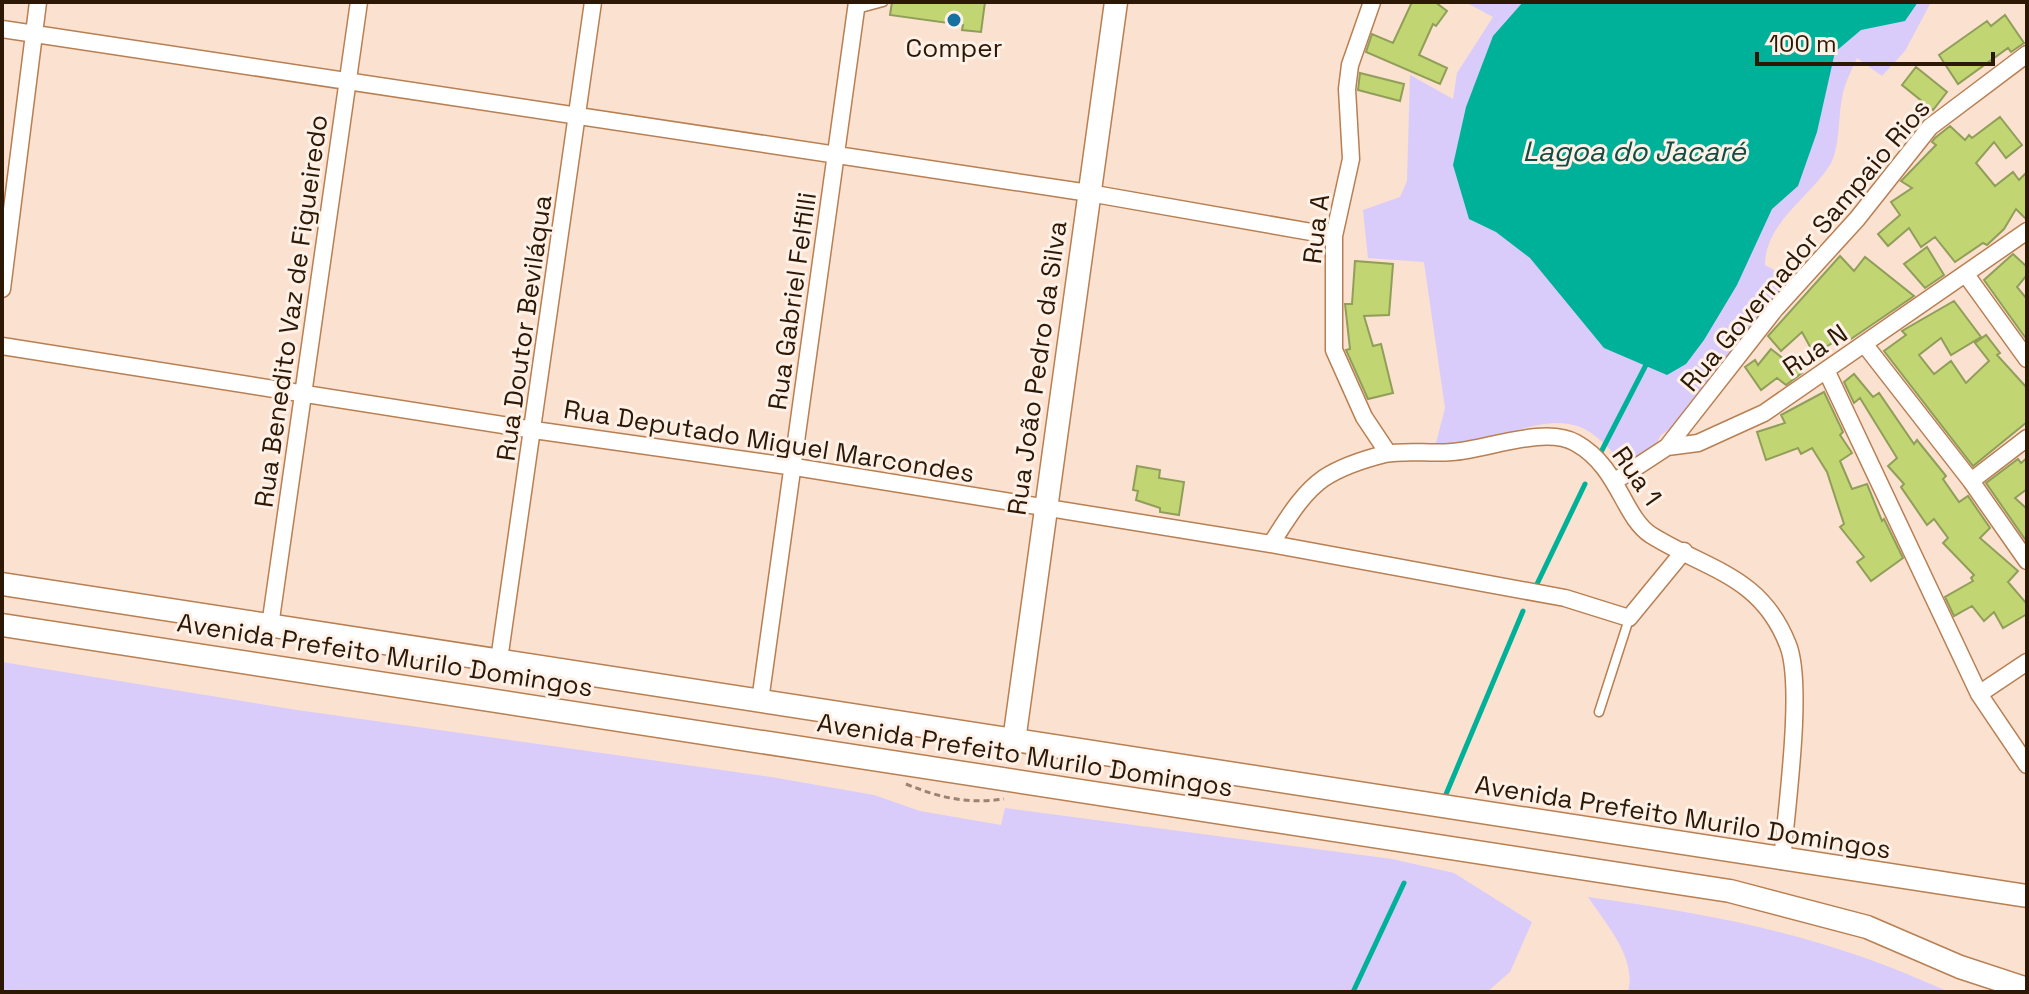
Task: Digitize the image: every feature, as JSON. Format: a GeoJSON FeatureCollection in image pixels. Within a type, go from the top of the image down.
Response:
{"type":"FeatureCollection","features":[{"type":"Feature","properties":{"kind":"main road","name":"Rua João Pedro da Silva"},"geometry":{"type":"LineString","coordinates":[[1014,741],[1116,2]]}},
{"type":"Feature","properties":{"kind":"main road","name":"Avenida Prefeito Murilo Domingos"},"geometry":{"type":"LineString","coordinates":[[2,584],[1782,861],[2027,896]]}},
{"type":"Feature","properties":{"kind":"main road","name":"Avenida Prefeito Murilo Domingos"},"geometry":{"type":"LineString","coordinates":[[2,625],[1730,891],[1867,927],[1960,967],[2027,989]]}},
{"type":"Feature","properties":{"kind":"street"},"geometry":{"type":"LineString","coordinates":[[2,289],[38,2]]}},
{"type":"Feature","properties":{"kind":"street","name":"Rua Benedito Vaz de Figueiredo"},"geometry":{"type":"LineString","coordinates":[[270,626],[359,2]]}},
{"type":"Feature","properties":{"kind":"street","name":"Rua Doutor Beviláqua"},"geometry":{"type":"LineString","coordinates":[[499,660],[593,2]]}},
{"type":"Feature","properties":{"kind":"street","name":"Rua A"},"geometry":{"type":"LineString","coordinates":[[1367,5],[1347,89],[1351,159],[1334,236],[1334,350],[1364,417],[1388,453]]}},
{"type":"Feature","properties":{"kind":"street","name":"Rua Gabriel Felfilli"},"geometry":{"type":"LineString","coordinates":[[760,701],[795,467],[856,6]]}},
{"type":"Feature","properties":{"kind":"street"},"geometry":{"type":"LineString","coordinates":[[2,29],[1089,193],[1334,236]]}},
{"type":"Feature","properties":{"kind":"street","name":"Rua Governador Sampaio Rios"},"geometry":{"type":"LineString","coordinates":[[1667,447],[1776,308],[1857,219],[1930,127],[2027,54]]}},
{"type":"Feature","properties":{"kind":"street","name":"Rua N"},"geometry":{"type":"LineString","coordinates":[[1615,481],[1667,447],[1698,443],[1764,413],[1967,276],[2027,231]]}},
{"type":"Feature","properties":{"kind":"street"},"geometry":{"type":"LineString","coordinates":[[1967,276],[2027,359]]}},
{"type":"Feature","properties":{"kind":"street"},"geometry":{"type":"LineString","coordinates":[[1865,345],[1971,481],[2027,561]]}},
{"type":"Feature","properties":{"kind":"street","name":"Rua Deputado Miguel Marcondes"},"geometry":{"type":"LineString","coordinates":[[2,346],[534,430],[795,467],[1271,544],[1565,598],[1629,618]]}},
{"type":"Feature","properties":{"kind":"street"},"geometry":{"type":"LineString","coordinates":[[1827,372],[1979,694],[2027,765]]}},
{"type":"Feature","properties":{"kind":"street","name":"Rua 1"},"geometry":{"type":"LineString","coordinates":[[1271,544],[1297,504],[1322,480],[1388,453],[1456,452],[1547,436],[1573,440],[1599,458],[1649,534],[1731,575],[1754,592],[1775,617],[1789,647],[1795,678],[1782,861]]}},
{"type":"Feature","properties":{"kind":"street"},"geometry":{"type":"LineString","coordinates":[[1971,481],[2027,438]]}},
{"type":"Feature","properties":{"kind":"street"},"geometry":{"type":"LineString","coordinates":[[1629,618],[1684,551]]}},
{"type":"Feature","properties":{"kind":"street"},"geometry":{"type":"LineString","coordinates":[[1979,694],[2027,662]]}},
{"type":"Feature","properties":{"kind":"lane"},"geometry":{"type":"LineString","coordinates":[[856,6],[883,2]]}},
{"type":"Feature","properties":{"kind":"lane"},"geometry":{"type":"LineString","coordinates":[[1599,712],[1629,618]]}},
{"type":"Feature","properties":{"kind":"shaded area","name":"Lagoa do Jacaré"},"geometry":{"type":"Polygon","coordinates":[[[1465,2],[1931,2],[1905,51],[1882,76],[1857,58],[1843,93],[1837,142],[1830,165],[1780,224],[1767,250],[1765,265],[1785,276],[1778,294],[1684,419],[1661,435],[1649,457],[1628,466],[1593,434],[1563,423],[1528,427],[1474,442],[1436,443],[1445,408],[1424,262],[1368,258],[1363,210],[1400,197],[1407,181],[1410,75],[1453,99],[1457,73],[1493,17],[1465,2]]]}},
{"type":"Feature","properties":{"kind":"shaded area"},"geometry":{"type":"Polygon","coordinates":[[[2,662],[297,710],[771,777],[874,795],[920,811],[1001,825],[1005,808],[1392,859],[1454,873],[1532,922],[1510,972],[1487,992],[2,992],[2,662]]]}},
{"type":"Feature","properties":{"kind":"shaded area"},"geometry":{"type":"Polygon","coordinates":[[[1588,897],[1772,930],[1859,956],[1949,992],[1628,992],[1630,979],[1624,954],[1588,897]]]}},
{"type":"Feature","properties":{"kind":"water","name":"Lagoa do Jacaré"},"geometry":{"type":"Polygon","coordinates":[[[1523,2],[1918,2],[1905,21],[1861,30],[1835,52],[1817,132],[1798,186],[1772,209],[1737,285],[1704,340],[1686,364],[1667,375],[1604,348],[1530,258],[1496,232],[1469,219],[1453,165],[1466,107],[1493,36],[1523,2]]]}},
{"type":"Feature","properties":{"kind":"building","name":"Comper"},"geometry":{"type":"Polygon","coordinates":[[[892,2],[985,2],[981,32],[962,30],[963,25],[890,15],[892,2]]]}},
{"type":"Feature","properties":{"kind":"building"},"geometry":{"type":"Polygon","coordinates":[[[1412,2],[1435,2],[1447,11],[1436,26],[1433,24],[1419,55],[1447,68],[1440,84],[1366,52],[1372,34],[1393,43],[1412,2]]]}},
{"type":"Feature","properties":{"kind":"building"},"geometry":{"type":"Polygon","coordinates":[[[2005,15],[2024,43],[2011,52],[2008,48],[1958,84],[1939,55],[1987,21],[1991,26],[2005,15]]]}},
{"type":"Feature","properties":{"kind":"building"},"geometry":{"type":"Polygon","coordinates":[[[1916,67],[1947,92],[1933,110],[1902,85],[1916,67]]]}},
{"type":"Feature","properties":{"kind":"building"},"geometry":{"type":"Polygon","coordinates":[[[1360,73],[1404,84],[1400,101],[1358,90],[1360,73]]]}},
{"type":"Feature","properties":{"kind":"building"},"geometry":{"type":"Polygon","coordinates":[[[2000,117],[2022,145],[2006,158],[1994,142],[1976,163],[1995,186],[2013,172],[2019,180],[2027,172],[2027,220],[2016,209],[2004,229],[1987,245],[1983,243],[1955,262],[1935,237],[1921,247],[1909,228],[1888,246],[1878,234],[1900,215],[1891,202],[1912,188],[1901,181],[1936,145],[1932,142],[1935,138],[1950,126],[1965,140],[1969,135],[1972,138],[2000,117]]]}},
{"type":"Feature","properties":{"kind":"building"},"geometry":{"type":"Polygon","coordinates":[[[1927,247],[1944,275],[1925,288],[1904,264],[1927,247]]]}},
{"type":"Feature","properties":{"kind":"building"},"geometry":{"type":"Polygon","coordinates":[[[2013,254],[2027,267],[2027,275],[2017,287],[2027,299],[2027,340],[1984,280],[2013,254]]]}},
{"type":"Feature","properties":{"kind":"building"},"geometry":{"type":"Polygon","coordinates":[[[1840,256],[1854,271],[1865,257],[1914,296],[1848,341],[1844,336],[1814,354],[1802,332],[1781,351],[1768,336],[1840,256]]]}},
{"type":"Feature","properties":{"kind":"building"},"geometry":{"type":"Polygon","coordinates":[[[1355,261],[1393,264],[1389,315],[1364,316],[1373,346],[1381,344],[1393,393],[1368,399],[1346,350],[1350,349],[1345,304],[1352,304],[1355,261]]]}},
{"type":"Feature","properties":{"kind":"building"},"geometry":{"type":"Polygon","coordinates":[[[1954,301],[1981,337],[1951,355],[1941,338],[1919,355],[1934,374],[1951,361],[1966,383],[1989,361],[1975,343],[1986,335],[2000,353],[1997,355],[2027,388],[2027,422],[1973,466],[1884,351],[1906,335],[1902,331],[1954,301]]]}},
{"type":"Feature","properties":{"kind":"building"},"geometry":{"type":"Polygon","coordinates":[[[1771,349],[1802,373],[1786,385],[1777,378],[1761,390],[1745,367],[1755,360],[1758,365],[1771,349]]]}},
{"type":"Feature","properties":{"kind":"building"},"geometry":{"type":"Polygon","coordinates":[[[1854,374],[1873,397],[1879,393],[1914,444],[1917,440],[1946,476],[1943,479],[1959,502],[1968,496],[1990,528],[1980,538],[2018,571],[2008,582],[2027,604],[2027,614],[2003,628],[1994,612],[1984,621],[1972,606],[1954,616],[1945,597],[1973,581],[1971,578],[1974,575],[1943,543],[1948,538],[1934,519],[1927,525],[1901,487],[1904,484],[1888,466],[1897,458],[1860,398],[1854,403],[1844,382],[1854,374]]]}},
{"type":"Feature","properties":{"kind":"building"},"geometry":{"type":"Polygon","coordinates":[[[1824,392],[1843,432],[1840,435],[1852,453],[1840,461],[1852,489],[1867,484],[1882,521],[1884,519],[1903,558],[1871,581],[1857,562],[1864,557],[1840,527],[1844,524],[1827,472],[1812,448],[1801,454],[1798,448],[1766,460],[1757,432],[1785,423],[1781,415],[1824,392]]]}},
{"type":"Feature","properties":{"kind":"building"},"geometry":{"type":"Polygon","coordinates":[[[2027,458],[2027,489],[2015,498],[2027,509],[2027,542],[1986,483],[2018,459],[2021,463],[2027,458]]]}},
{"type":"Feature","properties":{"kind":"building"},"geometry":{"type":"Polygon","coordinates":[[[1137,466],[1160,470],[1159,478],[1184,482],[1179,515],[1160,512],[1160,508],[1136,500],[1138,491],[1133,490],[1137,466]]]}},
{"type":"Feature","properties":{"kind":"waterway"},"geometry":{"type":"LineString","coordinates":[[1600,454],[1648,361]]}},
{"type":"Feature","properties":{"kind":"waterway"},"geometry":{"type":"LineString","coordinates":[[1537,584],[1585,484]]}},
{"type":"Feature","properties":{"kind":"waterway"},"geometry":{"type":"LineString","coordinates":[[1444,799],[1523,611]]}},
{"type":"Feature","properties":{"kind":"waterway"},"geometry":{"type":"LineString","coordinates":[[1353,992],[1404,883]]}},
{"type":"Feature","properties":{"kind":"place","name":"Comper"},"geometry":{"type":"Point","coordinates":[954,20]}}]}
